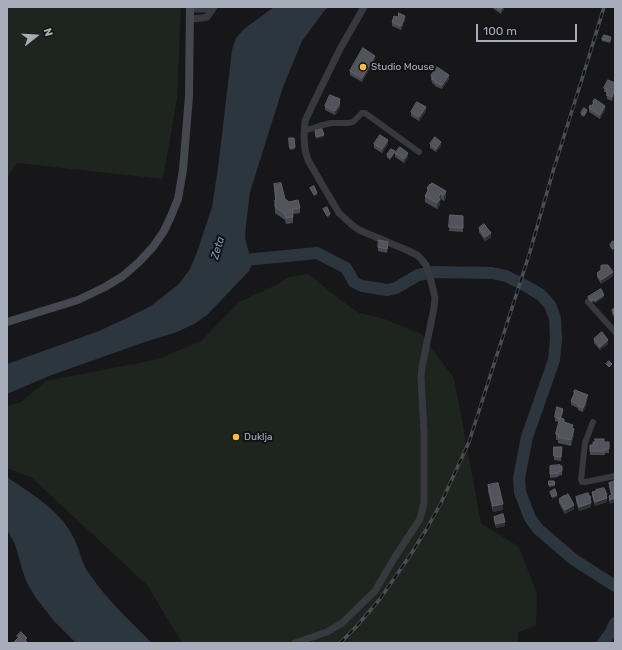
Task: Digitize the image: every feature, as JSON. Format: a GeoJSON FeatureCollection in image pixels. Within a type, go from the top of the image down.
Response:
{"type":"FeatureCollection","features":[{"type":"Feature","properties":{"kind":"main road"},"geometry":{"type":"LineString","coordinates":[[7,322],[78,300],[105,287],[118,279],[139,262],[153,247],[164,231],[176,203],[181,186],[194,19],[193,8]]}},
{"type":"Feature","properties":{"kind":"street"},"geometry":{"type":"LineString","coordinates":[[295,643],[327,632],[342,623],[374,591],[420,519],[424,503],[424,432],[421,377],[434,308],[432,281],[422,260],[413,253],[359,230],[339,213],[308,160],[305,150],[305,122],[340,49],[364,7]]}},
{"type":"Feature","properties":{"kind":"street"},"geometry":{"type":"LineString","coordinates":[[193,8],[212,9],[208,16],[194,19]]}},
{"type":"Feature","properties":{"kind":"street"},"geometry":{"type":"LineString","coordinates":[[304,131],[331,123],[353,122],[362,113],[365,113],[419,152]]}},
{"type":"Feature","properties":{"kind":"street"},"geometry":{"type":"LineString","coordinates":[[588,302],[615,332]]}},
{"type":"Feature","properties":{"kind":"street"},"geometry":{"type":"LineString","coordinates":[[593,422],[585,443],[581,480],[582,482],[585,482],[615,476]]}},
{"type":"Feature","properties":{"kind":"shaded area"},"geometry":{"type":"Polygon","coordinates":[[[7,7],[181,7],[177,98],[163,179],[17,163],[7,178],[7,7]]]}},
{"type":"Feature","properties":{"kind":"shaded area","name":"Duklja"},"geometry":{"type":"Polygon","coordinates":[[[308,274],[359,313],[382,318],[421,334],[454,378],[481,523],[519,547],[537,594],[536,625],[518,633],[518,643],[182,643],[147,585],[32,478],[7,468],[7,406],[21,402],[46,381],[159,359],[201,341],[239,302],[278,284],[289,277],[308,274]]]}},
{"type":"Feature","properties":{"kind":"water","name":"Zeta"},"geometry":{"type":"Polygon","coordinates":[[[274,7],[329,7],[325,10],[302,41],[283,87],[250,192],[245,238],[252,265],[249,271],[207,315],[194,324],[177,332],[49,376],[7,394],[7,364],[99,331],[151,306],[179,284],[190,269],[212,207],[232,50],[236,38],[244,29],[274,7]]]}},
{"type":"Feature","properties":{"kind":"water"},"geometry":{"type":"Polygon","coordinates":[[[7,477],[34,495],[51,509],[65,524],[74,538],[85,567],[95,582],[118,609],[152,643],[76,643],[54,621],[36,598],[27,583],[15,544],[7,530],[7,477]]]}},
{"type":"Feature","properties":{"kind":"building"},"geometry":{"type":"Polygon","coordinates":[[[496,7],[503,7],[501,10],[496,7]]]}},
{"type":"Feature","properties":{"kind":"building"},"geometry":{"type":"Polygon","coordinates":[[[399,13],[405,16],[401,26],[392,22],[394,16],[398,17],[399,13]]]}},
{"type":"Feature","properties":{"kind":"building"},"geometry":{"type":"Polygon","coordinates":[[[604,35],[611,37],[610,41],[602,39],[604,35]]]}},
{"type":"Feature","properties":{"kind":"building","name":"Studio Mouse"},"geometry":{"type":"Polygon","coordinates":[[[363,48],[375,56],[362,78],[350,71],[363,48]]]}},
{"type":"Feature","properties":{"kind":"building"},"geometry":{"type":"Polygon","coordinates":[[[437,67],[449,75],[442,85],[435,82],[436,81],[432,79],[433,78],[431,76],[437,67]]]}},
{"type":"Feature","properties":{"kind":"building"},"geometry":{"type":"Polygon","coordinates":[[[608,80],[615,83],[615,89],[612,97],[607,95],[607,89],[604,88],[608,80]]]}},
{"type":"Feature","properties":{"kind":"building"},"geometry":{"type":"Polygon","coordinates":[[[330,95],[340,99],[340,103],[335,111],[325,106],[330,95]]]}},
{"type":"Feature","properties":{"kind":"building"},"geometry":{"type":"Polygon","coordinates":[[[595,99],[605,106],[600,115],[589,108],[590,105],[592,106],[595,99]]]}},
{"type":"Feature","properties":{"kind":"building"},"geometry":{"type":"Polygon","coordinates":[[[417,102],[426,107],[419,117],[411,112],[417,102]]]}},
{"type":"Feature","properties":{"kind":"building"},"geometry":{"type":"Polygon","coordinates":[[[584,108],[587,110],[584,115],[581,113],[584,108]]]}},
{"type":"Feature","properties":{"kind":"building"},"geometry":{"type":"Polygon","coordinates":[[[322,129],[324,135],[316,137],[315,131],[322,129]]]}},
{"type":"Feature","properties":{"kind":"building"},"geometry":{"type":"Polygon","coordinates":[[[380,135],[388,140],[382,149],[374,144],[380,135]]]}},
{"type":"Feature","properties":{"kind":"building"},"geometry":{"type":"Polygon","coordinates":[[[435,137],[441,142],[436,149],[430,144],[435,137]]]}},
{"type":"Feature","properties":{"kind":"building"},"geometry":{"type":"Polygon","coordinates":[[[289,138],[294,138],[295,147],[290,148],[289,138]]]}},
{"type":"Feature","properties":{"kind":"building"},"geometry":{"type":"Polygon","coordinates":[[[400,147],[408,153],[404,159],[395,153],[400,147]]]}},
{"type":"Feature","properties":{"kind":"building"},"geometry":{"type":"Polygon","coordinates":[[[391,149],[395,151],[390,158],[387,155],[391,149]]]}},
{"type":"Feature","properties":{"kind":"building"},"geometry":{"type":"Polygon","coordinates":[[[281,183],[285,199],[289,202],[298,200],[300,208],[292,209],[293,217],[286,218],[285,214],[275,207],[276,200],[274,184],[281,183]]]}},
{"type":"Feature","properties":{"kind":"building"},"geometry":{"type":"Polygon","coordinates":[[[432,183],[446,191],[444,195],[441,193],[438,198],[440,199],[437,203],[425,196],[429,189],[427,188],[432,183]]]}},
{"type":"Feature","properties":{"kind":"building"},"geometry":{"type":"Polygon","coordinates":[[[314,186],[317,193],[314,195],[310,188],[314,186]]]}},
{"type":"Feature","properties":{"kind":"building"},"geometry":{"type":"Polygon","coordinates":[[[327,207],[330,214],[327,216],[323,209],[327,207]]]}},
{"type":"Feature","properties":{"kind":"building"},"geometry":{"type":"Polygon","coordinates":[[[450,215],[463,216],[463,228],[449,227],[450,215]]]}},
{"type":"Feature","properties":{"kind":"building"},"geometry":{"type":"Polygon","coordinates":[[[484,224],[491,233],[485,237],[479,228],[484,224]]]}},
{"type":"Feature","properties":{"kind":"building"},"geometry":{"type":"Polygon","coordinates":[[[379,240],[388,242],[387,249],[378,247],[379,240]]]}},
{"type":"Feature","properties":{"kind":"building"},"geometry":{"type":"Polygon","coordinates":[[[613,241],[615,242],[615,247],[613,249],[610,245],[613,241]]]}},
{"type":"Feature","properties":{"kind":"building"},"geometry":{"type":"Polygon","coordinates":[[[602,265],[608,265],[613,272],[601,280],[597,273],[601,270],[602,265]]]}},
{"type":"Feature","properties":{"kind":"building"},"geometry":{"type":"Polygon","coordinates":[[[601,289],[604,295],[595,301],[594,299],[591,301],[588,297],[601,289]]]}},
{"type":"Feature","properties":{"kind":"building"},"geometry":{"type":"Polygon","coordinates":[[[615,308],[615,315],[612,310],[615,308]]]}},
{"type":"Feature","properties":{"kind":"building"},"geometry":{"type":"Polygon","coordinates":[[[602,332],[608,340],[600,347],[594,339],[602,332]]]}},
{"type":"Feature","properties":{"kind":"building"},"geometry":{"type":"Polygon","coordinates":[[[609,361],[612,364],[609,367],[606,364],[609,361]]]}},
{"type":"Feature","properties":{"kind":"building"},"geometry":{"type":"Polygon","coordinates":[[[575,390],[588,395],[583,408],[571,401],[575,390]]]}},
{"type":"Feature","properties":{"kind":"building"},"geometry":{"type":"Polygon","coordinates":[[[557,407],[563,409],[560,419],[555,417],[557,407]]]}},
{"type":"Feature","properties":{"kind":"building"},"geometry":{"type":"Polygon","coordinates":[[[560,418],[564,419],[564,422],[573,425],[572,428],[574,429],[571,440],[558,437],[559,435],[556,434],[560,418]]]}},
{"type":"Feature","properties":{"kind":"building"},"geometry":{"type":"Polygon","coordinates":[[[595,439],[604,439],[604,442],[609,442],[609,449],[604,449],[605,451],[590,451],[590,445],[593,445],[595,439]]]}},
{"type":"Feature","properties":{"kind":"building"},"geometry":{"type":"Polygon","coordinates":[[[554,447],[562,447],[561,457],[554,456],[554,447]]]}},
{"type":"Feature","properties":{"kind":"building"},"geometry":{"type":"Polygon","coordinates":[[[550,466],[562,466],[562,471],[550,474],[550,466]]]}},
{"type":"Feature","properties":{"kind":"building"},"geometry":{"type":"Polygon","coordinates":[[[549,481],[554,481],[555,484],[549,485],[549,481]]]}},
{"type":"Feature","properties":{"kind":"building"},"geometry":{"type":"Polygon","coordinates":[[[615,481],[615,498],[610,500],[609,496],[612,495],[609,483],[615,481]]]}},
{"type":"Feature","properties":{"kind":"building"},"geometry":{"type":"Polygon","coordinates":[[[498,483],[503,504],[493,506],[488,485],[498,483]]]}},
{"type":"Feature","properties":{"kind":"building"},"geometry":{"type":"Polygon","coordinates":[[[604,488],[607,498],[595,502],[592,492],[604,488]]]}},
{"type":"Feature","properties":{"kind":"building"},"geometry":{"type":"Polygon","coordinates":[[[555,489],[557,495],[552,497],[550,492],[555,489]]]}},
{"type":"Feature","properties":{"kind":"building"},"geometry":{"type":"Polygon","coordinates":[[[588,493],[591,503],[579,507],[576,497],[588,493]]]}},
{"type":"Feature","properties":{"kind":"building"},"geometry":{"type":"Polygon","coordinates":[[[568,494],[574,505],[565,510],[559,499],[568,494]]]}},
{"type":"Feature","properties":{"kind":"building"},"geometry":{"type":"Polygon","coordinates":[[[503,514],[505,522],[496,524],[494,517],[503,514]]]}},
{"type":"Feature","properties":{"kind":"building"},"geometry":{"type":"Polygon","coordinates":[[[21,632],[27,638],[25,640],[28,643],[13,643],[19,637],[17,636],[21,632]]]}},
{"type":"Feature","properties":{"kind":"waterway"},"geometry":{"type":"LineString","coordinates":[[235,261],[317,253],[346,268],[354,282],[362,286],[387,290],[396,288],[418,275],[434,272],[492,273],[506,276],[541,295],[550,305],[555,318],[556,339],[554,360],[527,437],[519,478],[520,492],[530,518],[538,529],[573,559],[615,586]]}},
{"type":"Feature","properties":{"kind":"waterway"},"geometry":{"type":"LineString","coordinates":[[603,643],[611,632],[615,623]]}},
{"type":"Feature","properties":{"kind":"railway"},"geometry":{"type":"LineString","coordinates":[[340,643],[380,599],[411,554],[441,503],[469,442],[529,255],[554,168],[604,7]]}},
{"type":"Feature","properties":{"kind":"place","name":"Studio Mouse"},"geometry":{"type":"Point","coordinates":[363,67]}},
{"type":"Feature","properties":{"kind":"place","name":"Duklja"},"geometry":{"type":"Point","coordinates":[236,437]}}]}
